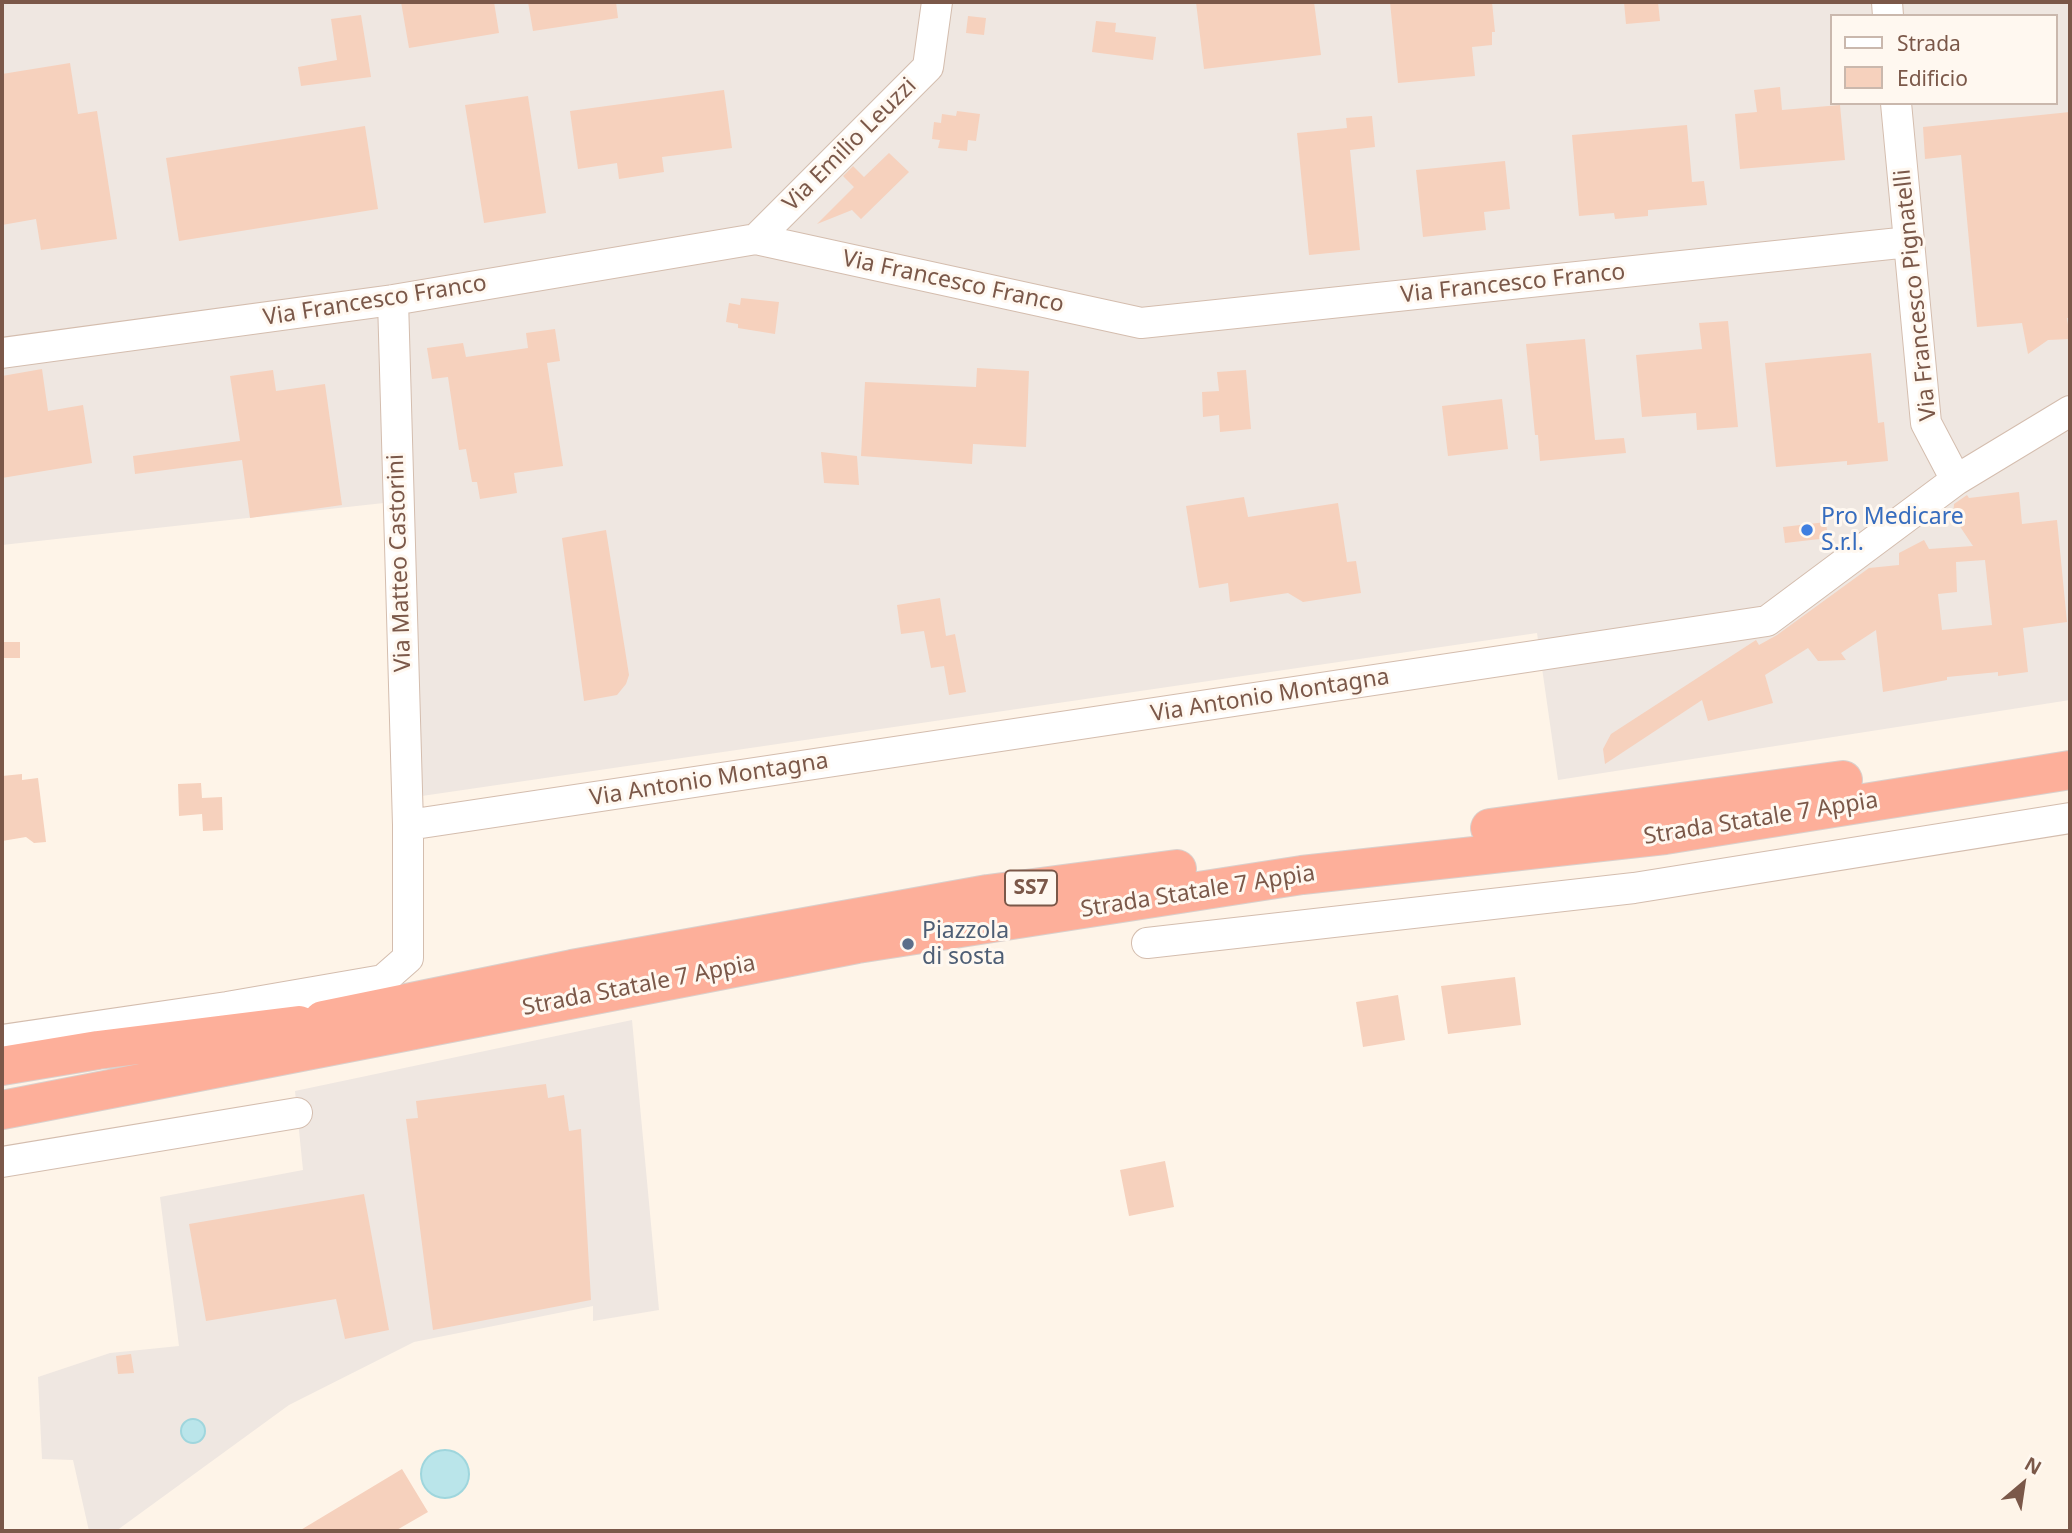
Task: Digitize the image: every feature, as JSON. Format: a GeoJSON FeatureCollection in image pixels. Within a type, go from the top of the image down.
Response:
{"type":"FeatureCollection","features":[{"type":"Feature","properties":{"kind":"highway","name":"Strada Statale 7 Appia"},"geometry":{"type":"LineString","coordinates":[[2,1086],[572,969],[988,894],[1561,819],[2070,747]]}},
{"type":"Feature","properties":{"kind":"highway","name":"Strada Statale 7 Appia"},"geometry":{"type":"LineString","coordinates":[[2,1110],[857,944],[1302,875],[1665,835],[2070,770]]}},
{"type":"Feature","properties":{"kind":"highway"},"geometry":{"type":"LineString","coordinates":[[2,1066],[98,1050],[299,1025]]}},
{"type":"Feature","properties":{"kind":"street","name":"Via Emilio Leuzzi"},"geometry":{"type":"LineString","coordinates":[[756,239],[928,67],[937,2]]}},
{"type":"Feature","properties":{"kind":"street","name":"Via Francesco Pignatelli"},"geometry":{"type":"LineString","coordinates":[[1896,105],[1926,423],[1956,480]]}},
{"type":"Feature","properties":{"kind":"street","name":"Via Francesco Franco"},"geometry":{"type":"LineString","coordinates":[[2,354],[393,300],[756,239],[1141,323],[1909,242]]}},
{"type":"Feature","properties":{"kind":"street","name":"Via Matteo Castorini"},"geometry":{"type":"LineString","coordinates":[[2,1040],[227,1007],[383,980],[408,958],[408,825],[393,300]]}},
{"type":"Feature","properties":{"kind":"street","name":"Via Antonio Montagna"},"geometry":{"type":"LineString","coordinates":[[408,825],[1767,621],[1956,480],[2070,411]]}},
{"type":"Feature","properties":{"kind":"street"},"geometry":{"type":"LineString","coordinates":[[1147,943],[1634,888],[2070,818]]}},
{"type":"Feature","properties":{"kind":"street"},"geometry":{"type":"LineString","coordinates":[[2,1162],[297,1113]]}},
{"type":"Feature","properties":{"kind":"shaded area"},"geometry":{"type":"Polygon","coordinates":[[[2,2],[2070,2],[2070,700],[1558,780],[1537,633],[415,797],[402,501],[2,545],[2,2]]]}},
{"type":"Feature","properties":{"kind":"shaded area"},"geometry":{"type":"Polygon","coordinates":[[[632,1020],[659,1310],[593,1321],[593,1306],[414,1342],[289,1405],[116,1531],[89,1531],[73,1460],[42,1459],[38,1377],[110,1353],[179,1346],[160,1197],[303,1170],[295,1091],[632,1020]]]}},
{"type":"Feature","properties":{"kind":"water"},"geometry":{"type":"Polygon","coordinates":[[[193,1419],[201,1423],[205,1431],[201,1439],[193,1443],[185,1439],[181,1431],[185,1423],[193,1419]]]}},
{"type":"Feature","properties":{"kind":"water"},"geometry":{"type":"Polygon","coordinates":[[[445,1450],[462,1457],[469,1474],[462,1491],[445,1498],[428,1491],[421,1474],[428,1457],[445,1450]]]}},
{"type":"Feature","properties":{"kind":"building"},"geometry":{"type":"Polygon","coordinates":[[[401,2],[494,2],[499,33],[409,48],[401,2]]]}},
{"type":"Feature","properties":{"kind":"building"},"geometry":{"type":"Polygon","coordinates":[[[528,2],[616,2],[618,18],[533,31],[528,2]]]}},
{"type":"Feature","properties":{"kind":"building"},"geometry":{"type":"Polygon","coordinates":[[[1196,2],[1314,2],[1321,55],[1204,69],[1196,2]]]}},
{"type":"Feature","properties":{"kind":"building"},"geometry":{"type":"Polygon","coordinates":[[[1390,2],[1492,2],[1495,32],[1492,32],[1492,45],[1472,47],[1475,76],[1398,83],[1390,2]]]}},
{"type":"Feature","properties":{"kind":"building"},"geometry":{"type":"Polygon","coordinates":[[[1624,2],[1658,2],[1660,21],[1626,24],[1624,2]]]}},
{"type":"Feature","properties":{"kind":"building"},"geometry":{"type":"Polygon","coordinates":[[[361,15],[371,77],[301,86],[298,67],[337,60],[331,19],[361,15]]]}},
{"type":"Feature","properties":{"kind":"building"},"geometry":{"type":"Polygon","coordinates":[[[968,16],[986,18],[984,35],[966,33],[968,16]]]}},
{"type":"Feature","properties":{"kind":"building"},"geometry":{"type":"Polygon","coordinates":[[[1096,21],[1116,23],[1115,32],[1156,37],[1153,60],[1092,52],[1096,21]]]}},
{"type":"Feature","properties":{"kind":"building"},"geometry":{"type":"Polygon","coordinates":[[[70,63],[78,114],[97,111],[117,239],[41,250],[36,219],[2,225],[2,74],[70,63]]]}},
{"type":"Feature","properties":{"kind":"building"},"geometry":{"type":"Polygon","coordinates":[[[1780,87],[1782,110],[1840,105],[1845,160],[1740,169],[1735,114],[1757,112],[1754,90],[1780,87]]]}},
{"type":"Feature","properties":{"kind":"building"},"geometry":{"type":"Polygon","coordinates":[[[724,90],[732,148],[662,157],[664,172],[619,179],[617,163],[578,169],[570,111],[724,90]]]}},
{"type":"Feature","properties":{"kind":"building"},"geometry":{"type":"Polygon","coordinates":[[[528,96],[546,213],[484,223],[465,105],[528,96]]]}},
{"type":"Feature","properties":{"kind":"building"},"geometry":{"type":"Polygon","coordinates":[[[957,111],[980,114],[976,141],[968,140],[967,151],[938,148],[940,140],[932,139],[934,122],[941,123],[942,114],[956,116],[957,111]]]}},
{"type":"Feature","properties":{"kind":"building"},"geometry":{"type":"Polygon","coordinates":[[[2070,112],[2070,318],[2067,318],[2070,339],[2048,340],[2028,354],[2022,323],[1977,327],[1961,155],[1925,159],[1923,127],[2070,112]]]}},
{"type":"Feature","properties":{"kind":"building"},"geometry":{"type":"Polygon","coordinates":[[[1372,116],[1375,147],[1350,150],[1360,250],[1309,255],[1297,133],[1347,128],[1346,118],[1372,116]]]}},
{"type":"Feature","properties":{"kind":"building"},"geometry":{"type":"Polygon","coordinates":[[[1687,125],[1692,182],[1704,181],[1707,205],[1648,210],[1648,216],[1615,219],[1614,213],[1579,216],[1572,135],[1687,125]]]}},
{"type":"Feature","properties":{"kind":"building"},"geometry":{"type":"Polygon","coordinates":[[[365,126],[378,209],[179,241],[166,158],[365,126]]]}},
{"type":"Feature","properties":{"kind":"building"},"geometry":{"type":"Polygon","coordinates":[[[889,153],[909,172],[861,219],[852,210],[817,224],[854,187],[843,176],[853,166],[864,177],[889,153]]]}},
{"type":"Feature","properties":{"kind":"building"},"geometry":{"type":"Polygon","coordinates":[[[1505,161],[1510,209],[1484,212],[1486,230],[1423,237],[1416,170],[1505,161]]]}},
{"type":"Feature","properties":{"kind":"building"},"geometry":{"type":"Polygon","coordinates":[[[741,298],[779,302],[775,334],[738,328],[738,324],[726,322],[729,303],[740,305],[741,298]]]}},
{"type":"Feature","properties":{"kind":"building"},"geometry":{"type":"Polygon","coordinates":[[[1728,321],[1738,427],[1697,430],[1696,413],[1642,417],[1636,355],[1702,349],[1699,323],[1728,321]]]}},
{"type":"Feature","properties":{"kind":"building"},"geometry":{"type":"Polygon","coordinates":[[[555,329],[560,361],[547,363],[563,466],[514,473],[517,493],[480,499],[477,482],[472,482],[466,449],[459,450],[448,377],[432,379],[427,348],[463,343],[466,357],[528,348],[526,333],[555,329]]]}},
{"type":"Feature","properties":{"kind":"building"},"geometry":{"type":"Polygon","coordinates":[[[1585,339],[1595,440],[1624,438],[1626,453],[1540,461],[1526,344],[1585,339]]]}},
{"type":"Feature","properties":{"kind":"building"},"geometry":{"type":"Polygon","coordinates":[[[1871,353],[1878,423],[1884,422],[1888,461],[1847,465],[1847,461],[1776,467],[1765,363],[1871,353]]]}},
{"type":"Feature","properties":{"kind":"building"},"geometry":{"type":"Polygon","coordinates":[[[977,368],[1029,371],[1026,447],[973,444],[972,464],[861,456],[865,382],[976,387],[977,368]]]}},
{"type":"Feature","properties":{"kind":"building"},"geometry":{"type":"Polygon","coordinates":[[[42,369],[48,411],[83,405],[92,463],[2,478],[2,376],[42,369]]]}},
{"type":"Feature","properties":{"kind":"building"},"geometry":{"type":"Polygon","coordinates":[[[273,370],[276,391],[325,384],[342,505],[250,518],[242,460],[135,474],[133,456],[240,441],[230,376],[273,370]]]}},
{"type":"Feature","properties":{"kind":"building"},"geometry":{"type":"Polygon","coordinates":[[[1246,370],[1251,429],[1220,432],[1219,415],[1203,417],[1202,392],[1219,391],[1217,372],[1246,370]]]}},
{"type":"Feature","properties":{"kind":"building"},"geometry":{"type":"Polygon","coordinates":[[[1502,399],[1508,449],[1448,456],[1442,406],[1502,399]]]}},
{"type":"Feature","properties":{"kind":"building"},"geometry":{"type":"Polygon","coordinates":[[[821,452],[857,456],[859,485],[824,483],[821,452]]]}},
{"type":"Feature","properties":{"kind":"building"},"geometry":{"type":"Polygon","coordinates":[[[2019,492],[2022,524],[2057,520],[2067,622],[2023,628],[2028,672],[1998,676],[1998,672],[1947,677],[1947,680],[1883,692],[1876,630],[1841,653],[1846,660],[1818,661],[1808,648],[1765,675],[1773,703],[1708,721],[1702,700],[1605,764],[1603,749],[1611,734],[1756,640],[1759,645],[1777,635],[1869,568],[1899,565],[1899,553],[1924,540],[1929,549],[1973,546],[1953,516],[1954,504],[1967,495],[1969,498],[2019,492]],[[1985,560],[1956,562],[1957,592],[1938,594],[1942,630],[1992,625],[1985,560]]]}},
{"type":"Feature","properties":{"kind":"building"},"geometry":{"type":"Polygon","coordinates":[[[1244,497],[1248,517],[1338,503],[1347,562],[1356,561],[1361,593],[1303,602],[1288,593],[1230,602],[1228,583],[1199,588],[1186,506],[1244,497]]]}},
{"type":"Feature","properties":{"kind":"building"},"geometry":{"type":"Polygon","coordinates":[[[1826,522],[1828,538],[1785,543],[1783,527],[1826,522]]]}},
{"type":"Feature","properties":{"kind":"building"},"geometry":{"type":"Polygon","coordinates":[[[606,530],[629,675],[617,695],[584,701],[562,538],[606,530]]]}},
{"type":"Feature","properties":{"kind":"building"},"geometry":{"type":"Polygon","coordinates":[[[940,598],[946,636],[955,634],[966,692],[949,695],[944,666],[931,668],[924,631],[901,634],[897,605],[940,598]]]}},
{"type":"Feature","properties":{"kind":"building"},"geometry":{"type":"Polygon","coordinates":[[[3,642],[20,642],[20,658],[4,658],[3,642]]]}},
{"type":"Feature","properties":{"kind":"building"},"geometry":{"type":"Polygon","coordinates":[[[22,774],[22,780],[38,778],[46,842],[34,843],[26,837],[2,841],[2,776],[22,774]]]}},
{"type":"Feature","properties":{"kind":"building"},"geometry":{"type":"Polygon","coordinates":[[[201,783],[202,798],[222,797],[223,830],[203,831],[202,814],[179,816],[178,784],[201,783]]]}},
{"type":"Feature","properties":{"kind":"building"},"geometry":{"type":"Polygon","coordinates":[[[1515,977],[1521,1025],[1448,1034],[1441,986],[1515,977]]]}},
{"type":"Feature","properties":{"kind":"building"},"geometry":{"type":"Polygon","coordinates":[[[1398,995],[1405,1040],[1363,1047],[1356,1002],[1398,995]]]}},
{"type":"Feature","properties":{"kind":"building"},"geometry":{"type":"Polygon","coordinates":[[[546,1084],[548,1098],[564,1095],[569,1131],[581,1129],[591,1300],[433,1330],[406,1119],[418,1118],[416,1101],[546,1084]]]}},
{"type":"Feature","properties":{"kind":"building"},"geometry":{"type":"Polygon","coordinates":[[[1165,1161],[1174,1207],[1129,1216],[1120,1170],[1165,1161]]]}},
{"type":"Feature","properties":{"kind":"building"},"geometry":{"type":"Polygon","coordinates":[[[364,1194],[389,1330],[345,1339],[336,1299],[206,1321],[189,1224],[364,1194]]]}},
{"type":"Feature","properties":{"kind":"building"},"geometry":{"type":"Polygon","coordinates":[[[131,1354],[134,1373],[118,1374],[116,1356],[131,1354]]]}},
{"type":"Feature","properties":{"kind":"building"},"geometry":{"type":"Polygon","coordinates":[[[402,1469],[428,1512],[395,1531],[299,1531],[402,1469]]]}},
{"type":"Feature","properties":{"kind":"place","name":"Pro Medicare S.r.l."},"geometry":{"type":"Point","coordinates":[1807,530]}},
{"type":"Feature","properties":{"kind":"place","name":"Piazzola di sosta"},"geometry":{"type":"Point","coordinates":[908,944]}}]}
